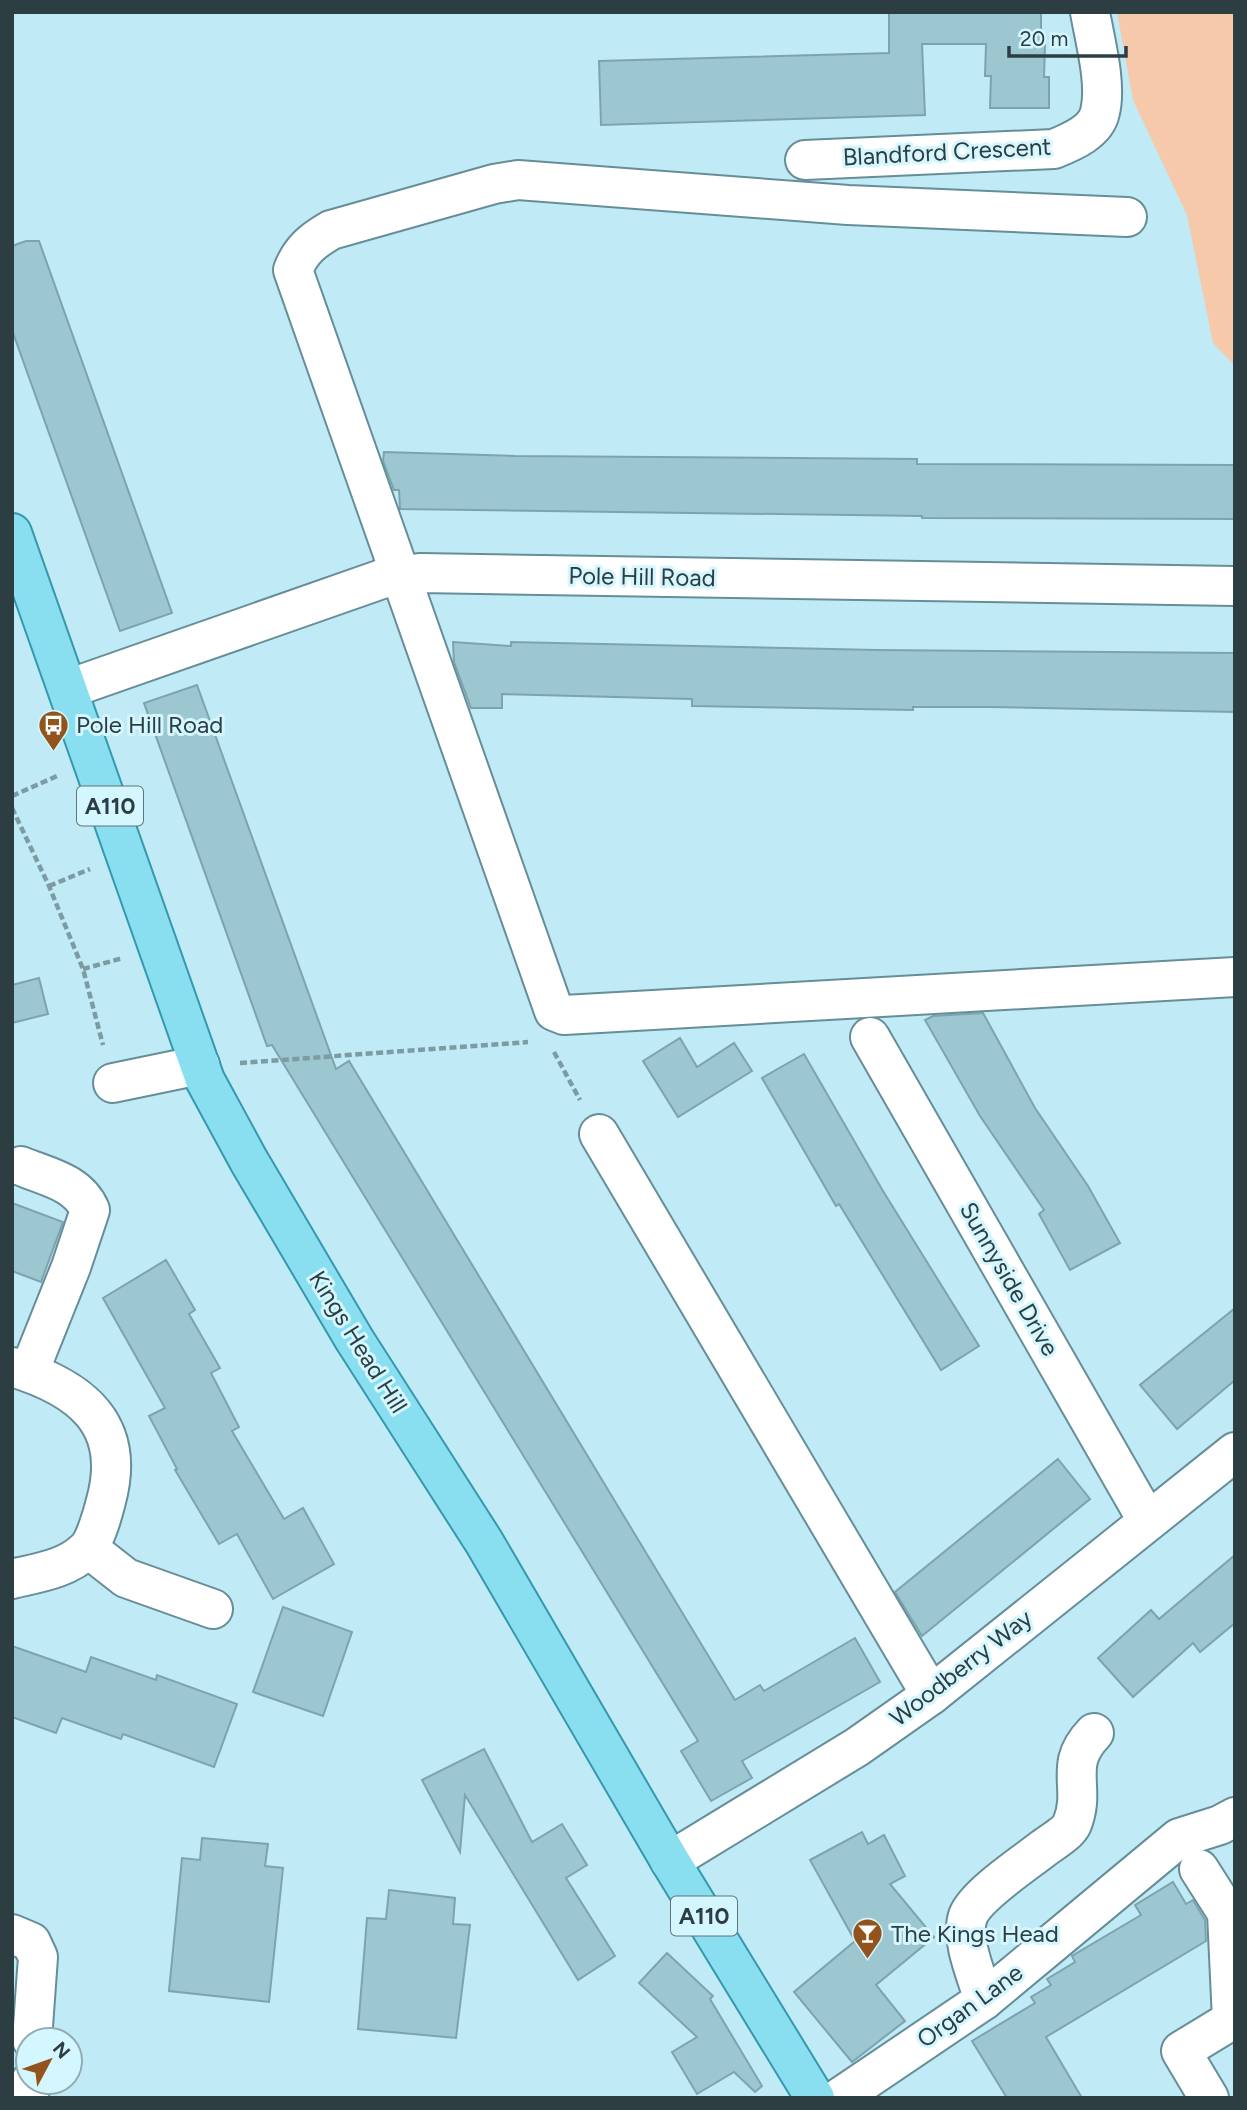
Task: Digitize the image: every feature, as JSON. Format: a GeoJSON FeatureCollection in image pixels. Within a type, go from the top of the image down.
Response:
{"type":"FeatureCollection","features":[{"type":"Feature","properties":{"kind":"main road","name":"Kings Head Hill"},"geometry":{"type":"LineString","coordinates":[[12,533],[201,1068],[248,1161],[347,1327],[484,1542],[670,1861],[815,2098]]}},
{"type":"Feature","properties":{"kind":"street","name":"Blandford Crescent"},"geometry":{"type":"LineString","coordinates":[[805,160],[1054,149],[1073,142],[1088,130],[1100,114],[1101,84],[1090,12]]}},
{"type":"Feature","properties":{"kind":"street"},"geometry":{"type":"LineString","coordinates":[[1127,217],[848,205],[518,180],[494,184],[331,230],[305,248],[293,270],[554,1011],[564,1015],[1235,978]]}},
{"type":"Feature","properties":{"kind":"street","name":"Pole Hill Road"},"geometry":{"type":"LineString","coordinates":[[68,689],[383,579],[420,573],[1235,586]]}},
{"type":"Feature","properties":{"kind":"street","name":"Sunnyside Drive"},"geometry":{"type":"LineString","coordinates":[[870,1037],[1147,1520]]}},
{"type":"Feature","properties":{"kind":"street"},"geometry":{"type":"LineString","coordinates":[[113,1083],[201,1068]]}},
{"type":"Feature","properties":{"kind":"street"},"geometry":{"type":"LineString","coordinates":[[599,1134],[931,1695]]}},
{"type":"Feature","properties":{"kind":"street"},"geometry":{"type":"LineString","coordinates":[[12,1579],[71,1562],[89,1549],[111,1483],[113,1457],[103,1425],[80,1398],[21,1370],[71,1267],[90,1210],[85,1199],[73,1187],[21,1166]]}},
{"type":"Feature","properties":{"kind":"street","name":"Woodberry Way"},"geometry":{"type":"LineString","coordinates":[[670,1861],[857,1747],[931,1695],[1235,1452]]}},
{"type":"Feature","properties":{"kind":"street"},"geometry":{"type":"LineString","coordinates":[[89,1549],[126,1578],[213,1609]]}},
{"type":"Feature","properties":{"kind":"street"},"geometry":{"type":"LineString","coordinates":[[984,2000],[967,1945],[968,1917],[979,1899],[1071,1826],[1078,1799],[1076,1766],[1083,1745],[1094,1733]]}},
{"type":"Feature","properties":{"kind":"street","name":"Organ Lane"},"geometry":{"type":"LineString","coordinates":[[839,2098],[984,2000],[1179,1838],[1220,1825],[1235,1817]]}},
{"type":"Feature","properties":{"kind":"street"},"geometry":{"type":"LineString","coordinates":[[1199,1869],[1227,1913],[1232,2020],[1181,2051],[1209,2098]]}},
{"type":"Feature","properties":{"kind":"street"},"geometry":{"type":"LineString","coordinates":[[12,1934],[31,1942],[38,1957],[33,2026]]}},
{"type":"Feature","properties":{"kind":"path"},"geometry":{"type":"LineString","coordinates":[[12,796],[35,786]]}},
{"type":"Feature","properties":{"kind":"path"},"geometry":{"type":"LineString","coordinates":[[12,808],[49,886],[83,969],[113,1083]]}},
{"type":"Feature","properties":{"kind":"path"},"geometry":{"type":"LineString","coordinates":[[49,886],[84,872]]}},
{"type":"Feature","properties":{"kind":"path"},"geometry":{"type":"LineString","coordinates":[[83,969],[117,959]]}},
{"type":"Feature","properties":{"kind":"path"},"geometry":{"type":"LineString","coordinates":[[547,1040],[599,1134]]}},
{"type":"Feature","properties":{"kind":"path"},"geometry":{"type":"LineString","coordinates":[[201,1068],[534,1041]]}},
{"type":"Feature","properties":{"kind":"shaded area"},"geometry":{"type":"Polygon","coordinates":[[[1117,12],[1235,12],[1235,366],[1213,343],[1187,215],[1133,100],[1117,12]]]}},
{"type":"Feature","properties":{"kind":"building"},"geometry":{"type":"Polygon","coordinates":[[[889,12],[1041,13],[1041,45],[1045,45],[1044,77],[1049,77],[1049,108],[990,108],[991,76],[985,76],[986,44],[922,44],[925,115],[601,125],[599,61],[889,53],[889,12]]]}},
{"type":"Feature","properties":{"kind":"building"},"geometry":{"type":"Polygon","coordinates":[[[26,241],[39,241],[172,613],[120,631],[12,330],[12,246],[26,241]]]}},
{"type":"Feature","properties":{"kind":"building"},"geometry":{"type":"Polygon","coordinates":[[[384,452],[515,456],[917,459],[917,464],[1235,465],[1235,519],[922,518],[400,509],[399,490],[394,490],[383,461],[384,452]]]}},
{"type":"Feature","properties":{"kind":"building"},"geometry":{"type":"Polygon","coordinates":[[[453,642],[511,646],[511,642],[877,650],[1235,653],[1235,712],[990,707],[913,707],[913,710],[692,706],[692,699],[502,694],[502,708],[471,708],[454,662],[453,642]]]}},
{"type":"Feature","properties":{"kind":"building"},"geometry":{"type":"Polygon","coordinates":[[[197,685],[336,1069],[349,1061],[735,1700],[760,1685],[764,1691],[855,1638],[880,1682],[742,1761],[752,1778],[711,1801],[681,1751],[698,1741],[272,1045],[267,1046],[144,703],[197,685]]]}},
{"type":"Feature","properties":{"kind":"building"},"geometry":{"type":"Polygon","coordinates":[[[39,978],[48,1014],[12,1023],[12,985],[39,978]]]}},
{"type":"Feature","properties":{"kind":"building"},"geometry":{"type":"Polygon","coordinates":[[[983,1013],[1035,1108],[1088,1186],[1120,1243],[1070,1270],[1039,1214],[1044,1210],[980,1116],[925,1020],[933,1016],[983,1013]]]}},
{"type":"Feature","properties":{"kind":"building"},"geometry":{"type":"Polygon","coordinates":[[[680,1038],[697,1067],[734,1043],[752,1071],[678,1117],[643,1061],[680,1038]]]}},
{"type":"Feature","properties":{"kind":"building"},"geometry":{"type":"Polygon","coordinates":[[[804,1054],[883,1191],[979,1346],[941,1370],[839,1204],[836,1206],[762,1078],[804,1054]]]}},
{"type":"Feature","properties":{"kind":"building"},"geometry":{"type":"Polygon","coordinates":[[[12,1203],[63,1222],[41,1282],[12,1271],[12,1203]]]}},
{"type":"Feature","properties":{"kind":"building"},"geometry":{"type":"Polygon","coordinates":[[[166,1260],[195,1310],[189,1314],[220,1368],[211,1373],[239,1427],[232,1431],[284,1519],[303,1508],[334,1564],[273,1599],[237,1534],[219,1544],[175,1470],[177,1469],[149,1416],[165,1408],[103,1298],[166,1260]]]}},
{"type":"Feature","properties":{"kind":"building"},"geometry":{"type":"Polygon","coordinates":[[[1235,1308],[1235,1380],[1177,1429],[1140,1385],[1235,1308]]]}},
{"type":"Feature","properties":{"kind":"building"},"geometry":{"type":"Polygon","coordinates":[[[1058,1459],[1090,1499],[922,1636],[895,1592],[1058,1459]]]}},
{"type":"Feature","properties":{"kind":"building"},"geometry":{"type":"Polygon","coordinates":[[[1235,1555],[1235,1623],[1200,1652],[1193,1643],[1133,1697],[1098,1658],[1151,1610],[1159,1619],[1235,1555]]]}},
{"type":"Feature","properties":{"kind":"building"},"geometry":{"type":"Polygon","coordinates":[[[283,1607],[352,1632],[323,1716],[253,1692],[283,1607]]]}},
{"type":"Feature","properties":{"kind":"building"},"geometry":{"type":"Polygon","coordinates":[[[12,1646],[86,1672],[91,1657],[156,1680],[157,1675],[237,1704],[214,1767],[123,1734],[121,1739],[62,1718],[56,1733],[12,1717],[12,1646]]]}},
{"type":"Feature","properties":{"kind":"building"},"geometry":{"type":"Polygon","coordinates":[[[484,1749],[532,1842],[562,1824],[587,1865],[566,1878],[615,1956],[578,1980],[465,1795],[460,1852],[422,1780],[484,1749]]]}},
{"type":"Feature","properties":{"kind":"building","name":"The Kings Head"},"geometry":{"type":"Polygon","coordinates":[[[862,1832],[868,1844],[884,1835],[905,1876],[890,1884],[934,1937],[876,1985],[905,2021],[852,2062],[794,1992],[855,1941],[810,1860],[862,1832]]]}},
{"type":"Feature","properties":{"kind":"building"},"geometry":{"type":"Polygon","coordinates":[[[202,1838],[268,1844],[265,1866],[283,1868],[269,2002],[169,1991],[182,1858],[200,1860],[202,1838]]]}},
{"type":"Feature","properties":{"kind":"building"},"geometry":{"type":"Polygon","coordinates":[[[1173,1882],[1186,1904],[1193,1900],[1205,1920],[1206,1941],[1046,2037],[1082,2098],[1007,2098],[972,2041],[1035,2003],[1031,1997],[1051,1985],[1047,1979],[1075,1962],[1072,1956],[1141,1915],[1135,1905],[1173,1882]]]}},
{"type":"Feature","properties":{"kind":"building"},"geometry":{"type":"Polygon","coordinates":[[[389,1890],[455,1898],[453,1924],[470,1925],[456,2038],[358,2029],[367,1918],[386,1919],[389,1890]]]}},
{"type":"Feature","properties":{"kind":"building"},"geometry":{"type":"Polygon","coordinates":[[[667,1953],[713,1996],[710,1999],[762,2086],[755,2092],[734,2072],[697,2094],[672,2052],[697,2037],[639,1983],[667,1953]]]}},
{"type":"Feature","properties":{"kind":"place","name":"Pole Hill Road"},"geometry":{"type":"Point","coordinates":[53,752]}},
{"type":"Feature","properties":{"kind":"place","name":"The Kings Head"},"geometry":{"type":"Point","coordinates":[868,1961]}}]}
